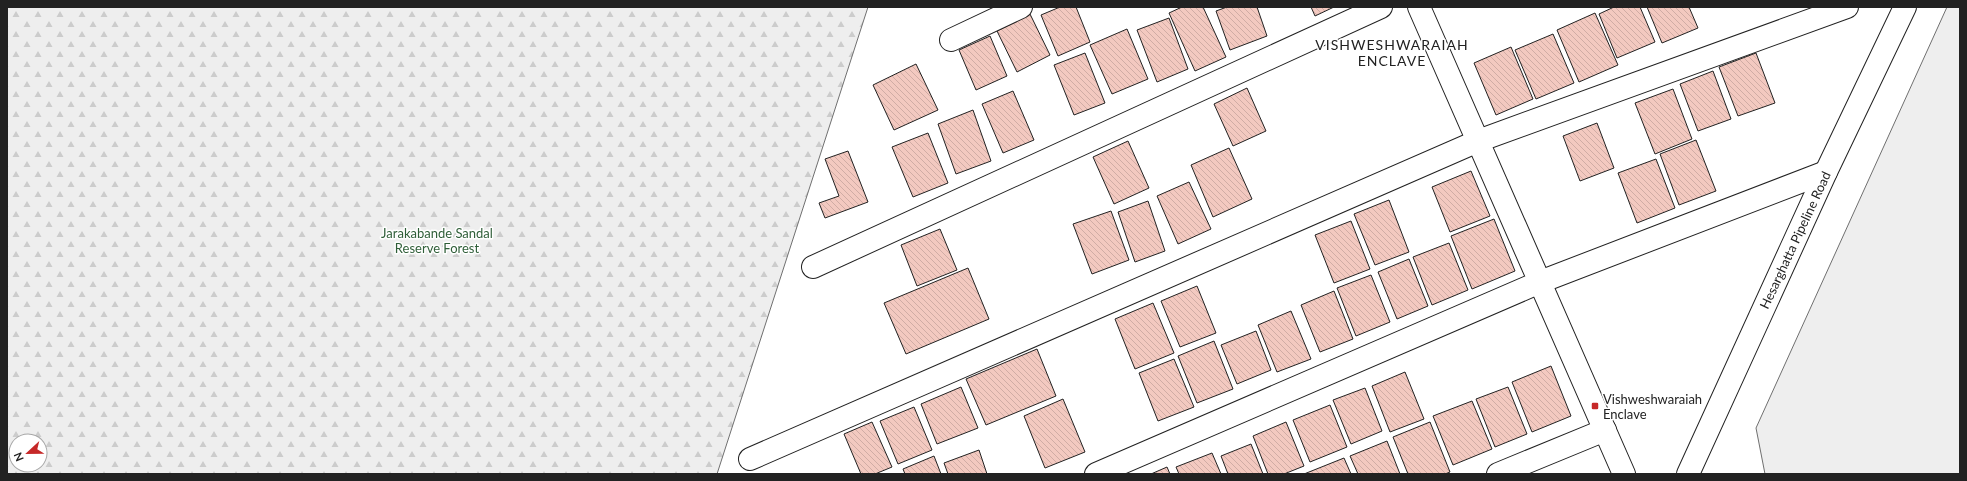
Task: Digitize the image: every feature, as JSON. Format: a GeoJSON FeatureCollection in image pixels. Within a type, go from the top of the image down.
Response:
{"type":"FeatureCollection","features":[{"type":"Feature","properties":{"kind":"street"},"geometry":{"type":"LineString","coordinates":[[951,40],[1021,7]]}},
{"type":"Feature","properties":{"kind":"street"},"geometry":{"type":"LineString","coordinates":[[813,268],[1381,7]]}},
{"type":"Feature","properties":{"kind":"street"},"geometry":{"type":"LineString","coordinates":[[1419,7],[1624,474]]}},
{"type":"Feature","properties":{"kind":"street"},"geometry":{"type":"LineString","coordinates":[[750,459],[1478,141],[1847,7]]}},
{"type":"Feature","properties":{"kind":"street","name":"Hesarghatta Pipeline Road"},"geometry":{"type":"LineString","coordinates":[[1688,474],[1826,172],[1905,7]]}},
{"type":"Feature","properties":{"kind":"street"},"geometry":{"type":"LineString","coordinates":[[1096,474],[1540,282],[1826,172]]}},
{"type":"Feature","properties":{"kind":"street"},"geometry":{"type":"LineString","coordinates":[[1498,474],[1605,430]]}},
{"type":"Feature","properties":{"kind":"green space","name":"Jarakabande Sandal Reserve Forest"},"geometry":{"type":"Polygon","coordinates":[[[7,7],[868,7],[717,474],[7,474],[7,7]]]}},
{"type":"Feature","properties":{"kind":"green space"},"geometry":{"type":"Polygon","coordinates":[[[1947,7],[1960,7],[1960,474],[1765,474],[1756,428],[1947,7]]]}},
{"type":"Feature","properties":{"kind":"building"},"geometry":{"type":"Polygon","coordinates":[[[1060,7],[1076,7],[1090,42],[1058,56],[1041,15],[1060,7]]]}},
{"type":"Feature","properties":{"kind":"building"},"geometry":{"type":"Polygon","coordinates":[[[1182,7],[1203,7],[1226,57],[1195,71],[1169,13],[1182,7]]]}},
{"type":"Feature","properties":{"kind":"building"},"geometry":{"type":"Polygon","coordinates":[[[1227,7],[1257,7],[1267,36],[1230,50],[1216,11],[1227,7]]]}},
{"type":"Feature","properties":{"kind":"building"},"geometry":{"type":"Polygon","coordinates":[[[1311,7],[1334,7],[1315,16],[1311,7]]]}},
{"type":"Feature","properties":{"kind":"building"},"geometry":{"type":"Polygon","coordinates":[[[1614,7],[1640,7],[1655,42],[1617,58],[1599,14],[1614,7]]]}},
{"type":"Feature","properties":{"kind":"building"},"geometry":{"type":"Polygon","coordinates":[[[1647,7],[1689,7],[1698,28],[1662,43],[1647,7]]]}},
{"type":"Feature","properties":{"kind":"building"},"geometry":{"type":"Polygon","coordinates":[[[1595,13],[1618,65],[1579,82],[1557,30],[1595,13]]]}},
{"type":"Feature","properties":{"kind":"building"},"geometry":{"type":"Polygon","coordinates":[[[1030,14],[1050,55],[1017,72],[997,31],[1030,14]]]}},
{"type":"Feature","properties":{"kind":"building"},"geometry":{"type":"Polygon","coordinates":[[[1169,18],[1188,69],[1157,82],[1137,30],[1169,18]]]}},
{"type":"Feature","properties":{"kind":"building"},"geometry":{"type":"Polygon","coordinates":[[[1127,29],[1148,79],[1112,94],[1090,45],[1127,29]]]}},
{"type":"Feature","properties":{"kind":"building"},"geometry":{"type":"Polygon","coordinates":[[[1553,34],[1574,83],[1536,99],[1515,50],[1553,34]]]}},
{"type":"Feature","properties":{"kind":"building"},"geometry":{"type":"Polygon","coordinates":[[[990,36],[1007,76],[976,90],[959,50],[990,36]]]}},
{"type":"Feature","properties":{"kind":"building"},"geometry":{"type":"Polygon","coordinates":[[[1511,47],[1533,99],[1496,115],[1474,63],[1511,47]]]}},
{"type":"Feature","properties":{"kind":"building"},"geometry":{"type":"Polygon","coordinates":[[[1085,53],[1105,103],[1074,115],[1054,65],[1085,53]]]}},
{"type":"Feature","properties":{"kind":"building"},"geometry":{"type":"Polygon","coordinates":[[[1756,53],[1775,103],[1738,116],[1719,67],[1756,53]]]}},
{"type":"Feature","properties":{"kind":"building"},"geometry":{"type":"Polygon","coordinates":[[[916,64],[938,110],[894,130],[873,85],[916,64]]]}},
{"type":"Feature","properties":{"kind":"building"},"geometry":{"type":"Polygon","coordinates":[[[1713,71],[1731,119],[1698,131],[1680,84],[1713,71]]]}},
{"type":"Feature","properties":{"kind":"building"},"geometry":{"type":"Polygon","coordinates":[[[1247,88],[1266,131],[1233,146],[1214,104],[1247,88]]]}},
{"type":"Feature","properties":{"kind":"building"},"geometry":{"type":"Polygon","coordinates":[[[1673,89],[1692,139],[1655,154],[1635,103],[1673,89]]]}},
{"type":"Feature","properties":{"kind":"building"},"geometry":{"type":"Polygon","coordinates":[[[1013,91],[1034,140],[1003,153],[982,104],[1013,91]]]}},
{"type":"Feature","properties":{"kind":"building"},"geometry":{"type":"Polygon","coordinates":[[[973,110],[991,161],[956,174],[938,124],[973,110]]]}},
{"type":"Feature","properties":{"kind":"building"},"geometry":{"type":"Polygon","coordinates":[[[1597,123],[1614,168],[1580,181],[1563,136],[1597,123]]]}},
{"type":"Feature","properties":{"kind":"building"},"geometry":{"type":"Polygon","coordinates":[[[928,133],[948,183],[913,197],[892,147],[928,133]]]}},
{"type":"Feature","properties":{"kind":"building"},"geometry":{"type":"Polygon","coordinates":[[[1696,140],[1716,191],[1679,205],[1660,154],[1696,140]]]}},
{"type":"Feature","properties":{"kind":"building"},"geometry":{"type":"Polygon","coordinates":[[[1128,141],[1149,188],[1114,204],[1093,157],[1128,141]]]}},
{"type":"Feature","properties":{"kind":"building"},"geometry":{"type":"Polygon","coordinates":[[[1229,148],[1252,199],[1213,217],[1191,165],[1229,148]]]}},
{"type":"Feature","properties":{"kind":"building"},"geometry":{"type":"Polygon","coordinates":[[[848,151],[868,202],[825,218],[819,203],[839,196],[825,159],[848,151]]]}},
{"type":"Feature","properties":{"kind":"building"},"geometry":{"type":"Polygon","coordinates":[[[1656,159],[1675,208],[1637,223],[1618,173],[1656,159]]]}},
{"type":"Feature","properties":{"kind":"building"},"geometry":{"type":"Polygon","coordinates":[[[1471,171],[1490,216],[1450,232],[1432,187],[1471,171]]]}},
{"type":"Feature","properties":{"kind":"building"},"geometry":{"type":"Polygon","coordinates":[[[1189,182],[1211,229],[1178,244],[1157,196],[1189,182]]]}},
{"type":"Feature","properties":{"kind":"building"},"geometry":{"type":"Polygon","coordinates":[[[1389,200],[1409,252],[1375,265],[1354,214],[1389,200]]]}},
{"type":"Feature","properties":{"kind":"building"},"geometry":{"type":"Polygon","coordinates":[[[1148,201],[1165,251],[1135,262],[1118,212],[1148,201]]]}},
{"type":"Feature","properties":{"kind":"building"},"geometry":{"type":"Polygon","coordinates":[[[1111,211],[1129,260],[1092,274],[1073,224],[1111,211]]]}},
{"type":"Feature","properties":{"kind":"building"},"geometry":{"type":"Polygon","coordinates":[[[1494,219],[1515,271],[1472,289],[1451,236],[1494,219]]]}},
{"type":"Feature","properties":{"kind":"building"},"geometry":{"type":"Polygon","coordinates":[[[1351,221],[1370,269],[1334,283],[1315,235],[1351,221]]]}},
{"type":"Feature","properties":{"kind":"building"},"geometry":{"type":"Polygon","coordinates":[[[940,229],[957,270],[917,286],[901,245],[940,229]]]}},
{"type":"Feature","properties":{"kind":"building"},"geometry":{"type":"Polygon","coordinates":[[[1449,243],[1468,290],[1432,305],[1413,257],[1449,243]]]}},
{"type":"Feature","properties":{"kind":"building"},"geometry":{"type":"Polygon","coordinates":[[[1409,259],[1428,306],[1397,319],[1378,272],[1409,259]]]}},
{"type":"Feature","properties":{"kind":"building"},"geometry":{"type":"Polygon","coordinates":[[[968,268],[989,319],[906,354],[884,303],[968,268]]]}},
{"type":"Feature","properties":{"kind":"building"},"geometry":{"type":"Polygon","coordinates":[[[1371,275],[1390,322],[1356,336],[1337,288],[1371,275]]]}},
{"type":"Feature","properties":{"kind":"building"},"geometry":{"type":"Polygon","coordinates":[[[1197,286],[1216,333],[1180,347],[1161,301],[1197,286]]]}},
{"type":"Feature","properties":{"kind":"building"},"geometry":{"type":"Polygon","coordinates":[[[1334,291],[1353,339],[1320,352],[1301,305],[1334,291]]]}},
{"type":"Feature","properties":{"kind":"building"},"geometry":{"type":"Polygon","coordinates":[[[1153,303],[1174,353],[1135,369],[1115,319],[1153,303]]]}},
{"type":"Feature","properties":{"kind":"building"},"geometry":{"type":"Polygon","coordinates":[[[1291,311],[1311,359],[1277,372],[1258,325],[1291,311]]]}},
{"type":"Feature","properties":{"kind":"building"},"geometry":{"type":"Polygon","coordinates":[[[1256,331],[1271,370],[1237,384],[1221,345],[1256,331]]]}},
{"type":"Feature","properties":{"kind":"building"},"geometry":{"type":"Polygon","coordinates":[[[1214,341],[1233,389],[1197,403],[1178,356],[1214,341]]]}},
{"type":"Feature","properties":{"kind":"building"},"geometry":{"type":"Polygon","coordinates":[[[1037,349],[1056,396],[986,425],[966,379],[1037,349]]]}},
{"type":"Feature","properties":{"kind":"building"},"geometry":{"type":"Polygon","coordinates":[[[1174,359],[1194,407],[1158,421],[1139,373],[1174,359]]]}},
{"type":"Feature","properties":{"kind":"building"},"geometry":{"type":"Polygon","coordinates":[[[1551,366],[1571,416],[1532,432],[1512,382],[1551,366]]]}},
{"type":"Feature","properties":{"kind":"building"},"geometry":{"type":"Polygon","coordinates":[[[1405,372],[1424,419],[1390,432],[1372,386],[1405,372]]]}},
{"type":"Feature","properties":{"kind":"building"},"geometry":{"type":"Polygon","coordinates":[[[961,387],[978,428],[937,444],[921,404],[961,387]]]}},
{"type":"Feature","properties":{"kind":"building"},"geometry":{"type":"Polygon","coordinates":[[[1508,387],[1527,434],[1495,447],[1476,399],[1508,387]]]}},
{"type":"Feature","properties":{"kind":"building"},"geometry":{"type":"Polygon","coordinates":[[[1365,388],[1382,431],[1351,444],[1333,400],[1365,388]]]}},
{"type":"Feature","properties":{"kind":"building"},"geometry":{"type":"Polygon","coordinates":[[[1063,399],[1085,452],[1045,468],[1024,416],[1063,399]]]}},
{"type":"Feature","properties":{"kind":"building"},"geometry":{"type":"Polygon","coordinates":[[[1472,401],[1492,449],[1453,465],[1433,416],[1472,401]]]}},
{"type":"Feature","properties":{"kind":"building"},"geometry":{"type":"Polygon","coordinates":[[[1330,405],[1347,447],[1310,462],[1293,420],[1330,405]]]}},
{"type":"Feature","properties":{"kind":"building"},"geometry":{"type":"Polygon","coordinates":[[[914,407],[932,450],[898,464],[880,421],[914,407]]]}},
{"type":"Feature","properties":{"kind":"building"},"geometry":{"type":"Polygon","coordinates":[[[872,422],[892,467],[875,474],[861,474],[844,434],[872,422]]]}},
{"type":"Feature","properties":{"kind":"building"},"geometry":{"type":"Polygon","coordinates":[[[1286,422],[1304,466],[1284,474],[1268,474],[1253,436],[1286,422]]]}},
{"type":"Feature","properties":{"kind":"building"},"geometry":{"type":"Polygon","coordinates":[[[1430,422],[1450,472],[1445,474],[1408,474],[1393,437],[1430,422]]]}},
{"type":"Feature","properties":{"kind":"building"},"geometry":{"type":"Polygon","coordinates":[[[1387,441],[1400,474],[1358,474],[1350,456],[1387,441]]]}},
{"type":"Feature","properties":{"kind":"building"},"geometry":{"type":"Polygon","coordinates":[[[1251,444],[1263,474],[1228,474],[1221,456],[1251,444]]]}},
{"type":"Feature","properties":{"kind":"building"},"geometry":{"type":"Polygon","coordinates":[[[979,450],[987,474],[948,474],[944,463],[979,450]]]}},
{"type":"Feature","properties":{"kind":"building"},"geometry":{"type":"Polygon","coordinates":[[[1212,453],[1221,474],[1179,474],[1176,467],[1212,453]]]}},
{"type":"Feature","properties":{"kind":"building"},"geometry":{"type":"Polygon","coordinates":[[[934,456],[941,474],[905,474],[903,469],[934,456]]]}},
{"type":"Feature","properties":{"kind":"building"},"geometry":{"type":"Polygon","coordinates":[[[1344,458],[1351,474],[1304,474],[1344,458]]]}},
{"type":"Feature","properties":{"kind":"building"},"geometry":{"type":"Polygon","coordinates":[[[1167,467],[1170,474],[1151,474],[1167,467]]]}},
{"type":"Feature","properties":{"kind":"place","name":"Vishweshwaraiah Enclave"},"geometry":{"type":"Point","coordinates":[1595,406]}},
{"type":"Feature","properties":{"kind":"district","name":"VISHWESHWARAIAH ENCLAVE"},"geometry":{"type":"Point","coordinates":[1392,52]}}]}
